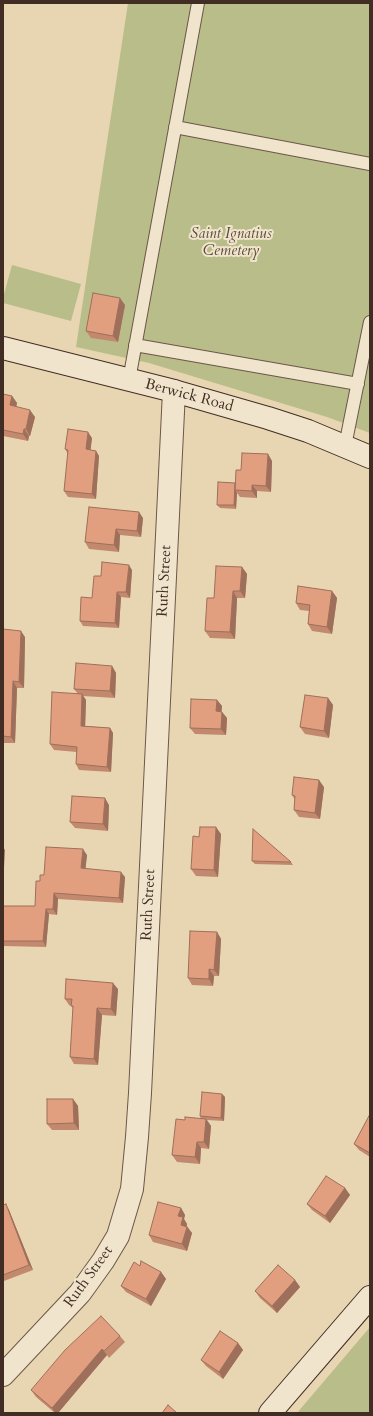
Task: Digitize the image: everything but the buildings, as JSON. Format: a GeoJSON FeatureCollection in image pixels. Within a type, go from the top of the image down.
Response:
{"type":"FeatureCollection","features":[{"type":"Feature","properties":{"kind":"street","name":"Berwick Road"},"geometry":{"type":"LineString","coordinates":[[3,348],[174,391],[268,418],[345,446],[370,457]]}},
{"type":"Feature","properties":{"kind":"street","name":"Ruth Street"},"geometry":{"type":"LineString","coordinates":[[3,1375],[80,1293],[103,1261],[118,1236],[132,1189],[137,1137],[174,391]]}},
{"type":"Feature","properties":{"kind":"street"},"geometry":{"type":"LineString","coordinates":[[270,1413],[370,1297]]}},
{"type":"Feature","properties":{"kind":"lane"},"geometry":{"type":"LineString","coordinates":[[129,380],[198,3]]}},
{"type":"Feature","properties":{"kind":"lane"},"geometry":{"type":"LineString","coordinates":[[175,127],[370,164]]}},
{"type":"Feature","properties":{"kind":"lane"},"geometry":{"type":"LineString","coordinates":[[345,446],[370,322]]}},
{"type":"Feature","properties":{"kind":"lane"},"geometry":{"type":"LineString","coordinates":[[135,345],[358,384]]}},
{"type":"Feature","properties":{"kind":"green space","name":"Saint Ignatius Cemetery"},"geometry":{"type":"Polygon","coordinates":[[[128,3],[370,3],[370,433],[327,417],[149,363],[76,347],[128,3]]]}},
{"type":"Feature","properties":{"kind":"green space"},"geometry":{"type":"Polygon","coordinates":[[[12,265],[81,284],[71,321],[3,303],[12,265]]]}},
{"type":"Feature","properties":{"kind":"green space"},"geometry":{"type":"Polygon","coordinates":[[[370,1327],[370,1413],[297,1413],[370,1327]]]}}]}
